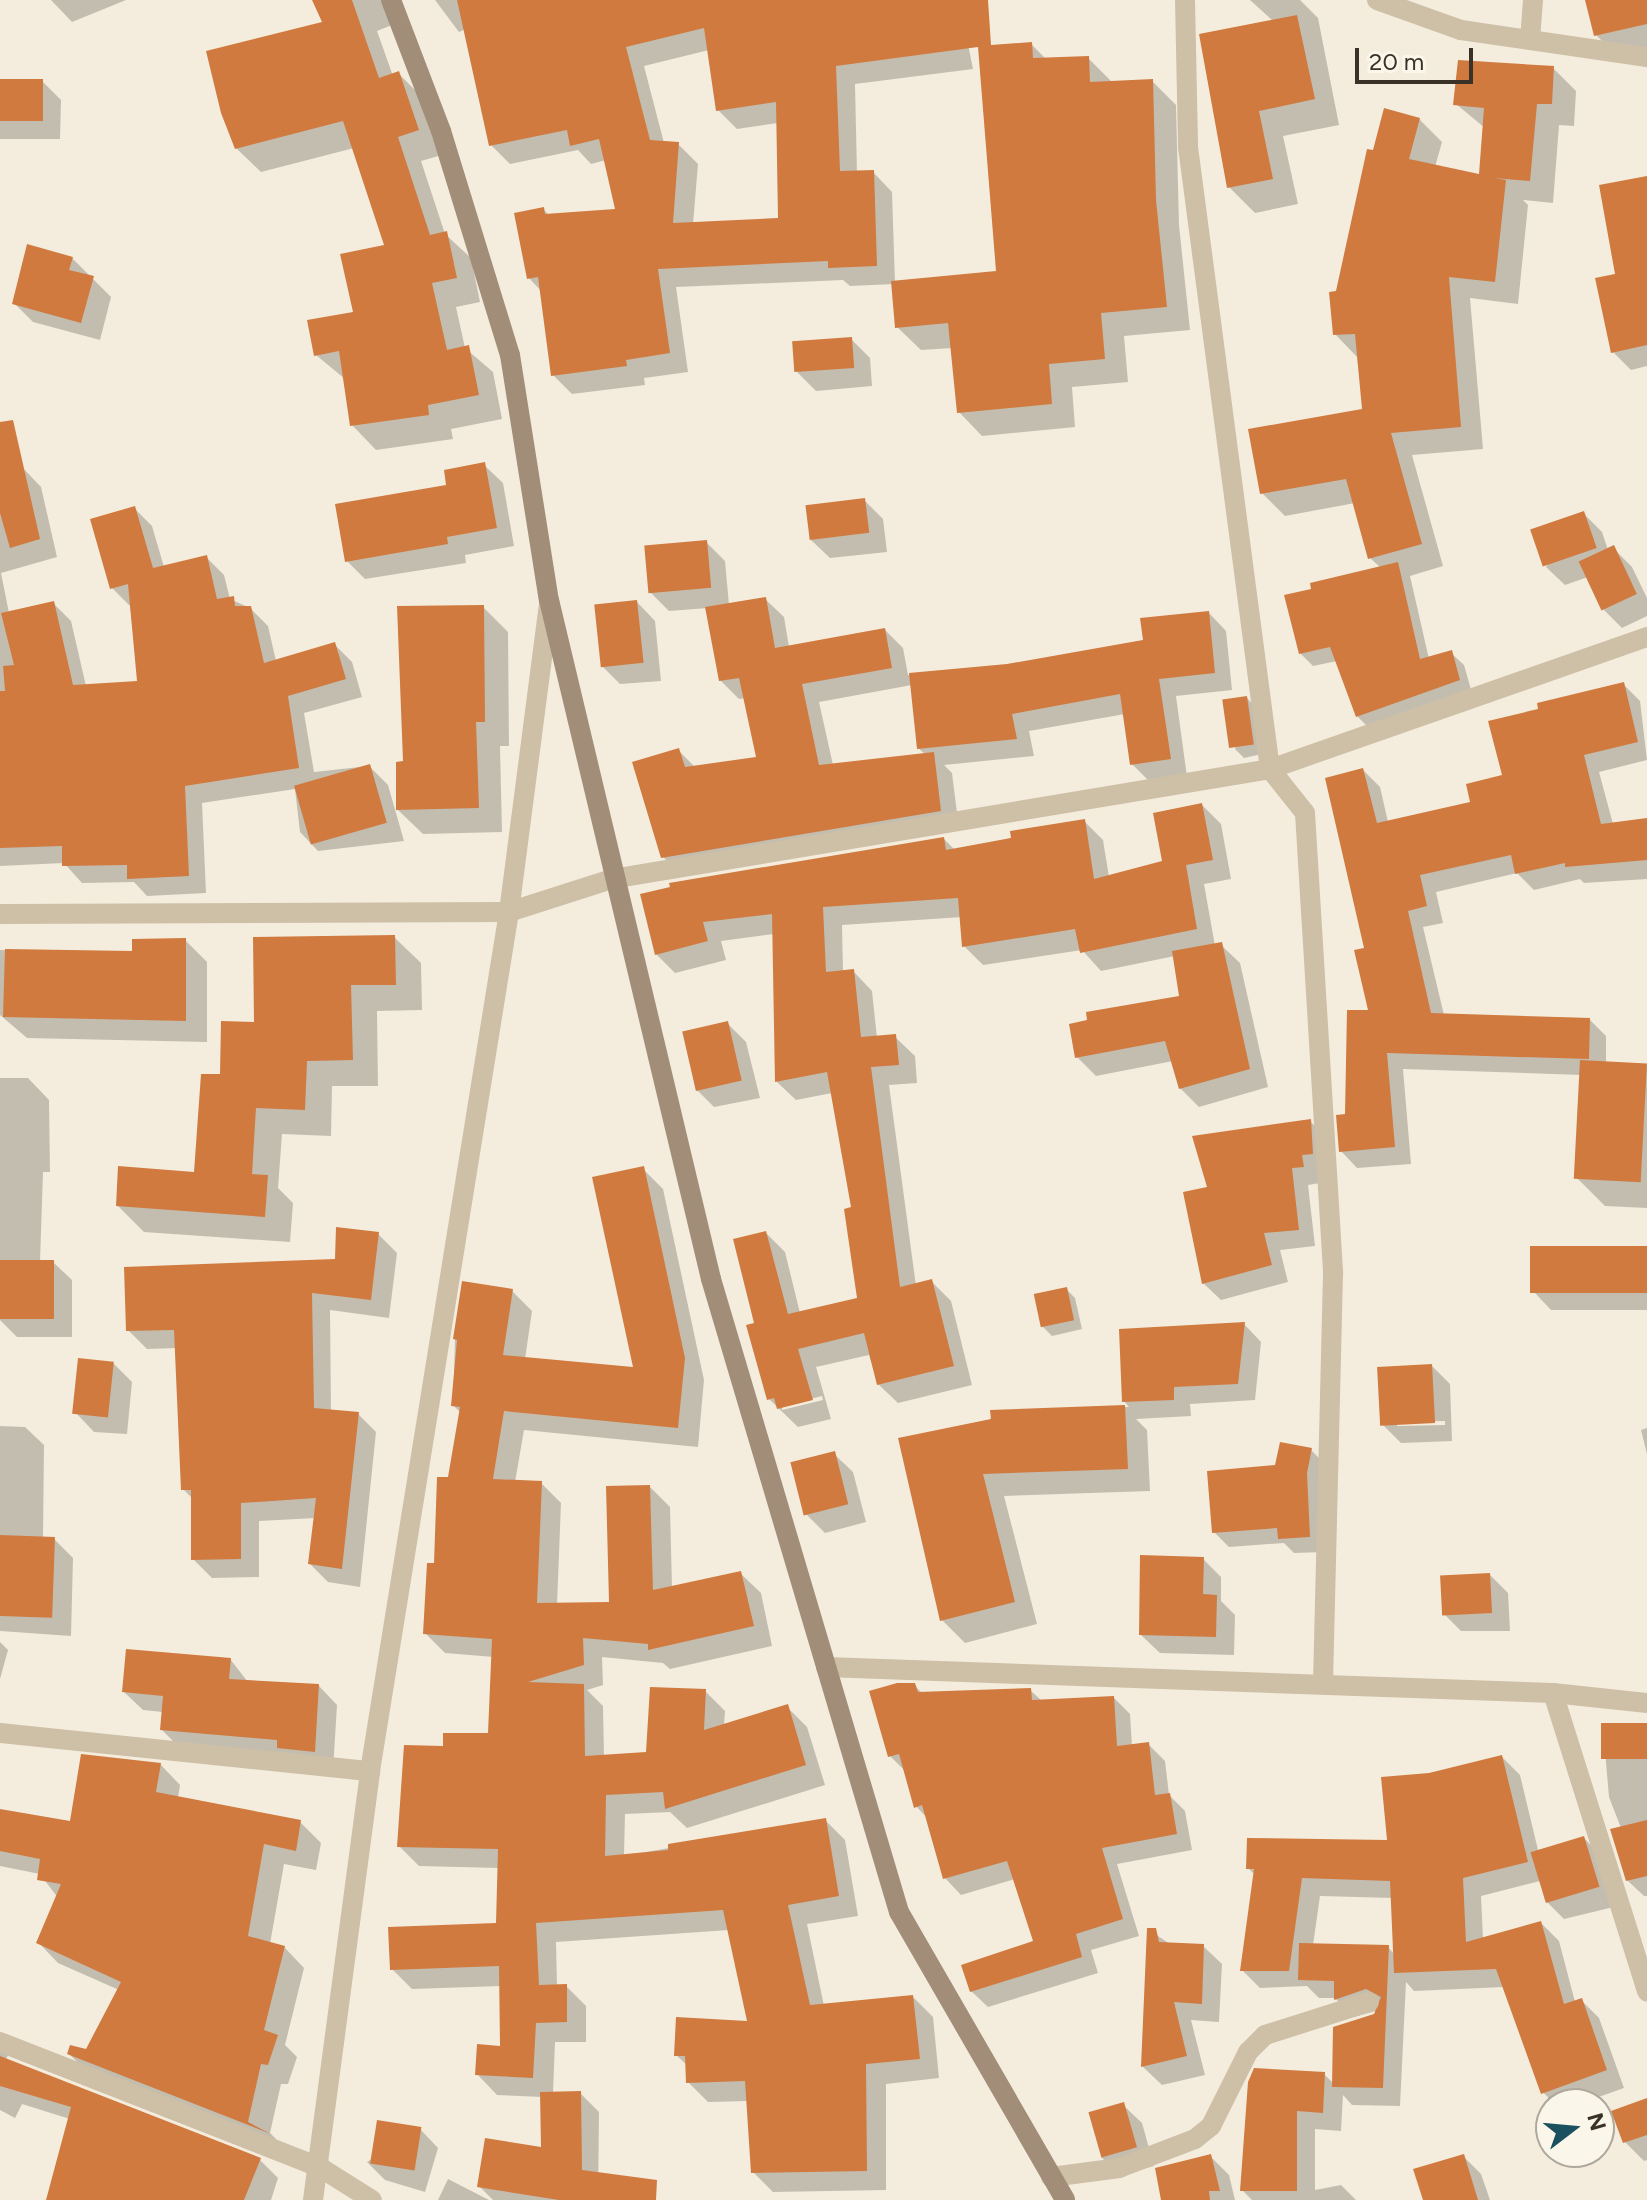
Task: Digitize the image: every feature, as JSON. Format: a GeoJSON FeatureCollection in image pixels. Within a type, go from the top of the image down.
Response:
{"type":"FeatureCollection","features":[{"type":"Feature","properties":{"kind":"street"},"geometry":{"type":"LineString","coordinates":[[391,0],[441,131],[510,355],[549,600],[612,879],[711,1279],[899,1912],[1065,2200]]}},
{"type":"Feature","properties":{"kind":"street"},"geometry":{"type":"LineString","coordinates":[[1185,0],[1188,147],[1270,769],[1305,813],[1333,1274],[1323,1684]]}},
{"type":"Feature","properties":{"kind":"street"},"geometry":{"type":"LineString","coordinates":[[1377,0],[1461,30],[1647,57]]}},
{"type":"Feature","properties":{"kind":"street"},"geometry":{"type":"LineString","coordinates":[[1530,40],[1533,0]]}},
{"type":"Feature","properties":{"kind":"street"},"geometry":{"type":"LineString","coordinates":[[313,2200],[321,2168],[370,1771],[509,912],[549,600]]}},
{"type":"Feature","properties":{"kind":"street"},"geometry":{"type":"LineString","coordinates":[[0,914],[509,912],[612,879],[1270,769],[1647,637]]}},
{"type":"Feature","properties":{"kind":"street"},"geometry":{"type":"LineString","coordinates":[[826,1667],[1553,1693],[1647,1703]]}},
{"type":"Feature","properties":{"kind":"street"},"geometry":{"type":"LineString","coordinates":[[1553,1693],[1647,1992]]}},
{"type":"Feature","properties":{"kind":"street"},"geometry":{"type":"LineString","coordinates":[[0,1733],[370,1771]]}},
{"type":"Feature","properties":{"kind":"street"},"geometry":{"type":"LineString","coordinates":[[1051,2177],[1119,2168],[1195,2139],[1211,2126],[1248,2052],[1265,2035],[1369,2002]]}},
{"type":"Feature","properties":{"kind":"street"},"geometry":{"type":"LineString","coordinates":[[0,2042],[321,2168],[372,2200]]}},
{"type":"Feature","properties":{"kind":"building"},"geometry":{"type":"Polygon","coordinates":[[[312,0],[352,0],[379,78],[399,71],[419,130],[398,137],[430,235],[447,231],[457,278],[432,283],[447,350],[469,345],[479,395],[428,405],[429,415],[350,426],[339,351],[314,356],[307,320],[353,312],[340,254],[384,245],[343,121],[235,149],[221,113],[206,51],[322,22],[312,0]]]}},
{"type":"Feature","properties":{"kind":"building"},"geometry":{"type":"Polygon","coordinates":[[[457,0],[988,0],[991,45],[1032,42],[1033,58],[1089,56],[1090,82],[1153,79],[1156,200],[1167,307],[1101,313],[1105,359],[1049,364],[1052,404],[957,413],[948,323],[895,328],[891,281],[996,271],[978,47],[836,66],[840,171],[874,170],[877,266],[828,268],[828,261],[658,269],[670,353],[626,360],[627,366],[551,376],[538,277],[527,279],[514,213],[544,207],[545,214],[615,209],[599,139],[570,146],[567,130],[489,146],[457,0]],[[704,28],[626,47],[650,140],[679,142],[673,223],[778,218],[776,102],[716,111],[704,28]]]}},
{"type":"Feature","properties":{"kind":"building"},"geometry":{"type":"Polygon","coordinates":[[[1585,0],[1647,0],[1647,24],[1594,36],[1585,0]]]}},
{"type":"Feature","properties":{"kind":"building"},"geometry":{"type":"Polygon","coordinates":[[[1297,15],[1315,99],[1259,111],[1273,179],[1227,188],[1199,34],[1297,15]]]}},
{"type":"Feature","properties":{"kind":"building"},"geometry":{"type":"Polygon","coordinates":[[[1458,60],[1554,66],[1552,104],[1537,104],[1530,181],[1494,178],[1506,180],[1495,282],[1449,277],[1461,427],[1391,433],[1422,544],[1368,559],[1346,479],[1260,494],[1248,429],[1362,409],[1355,334],[1333,335],[1329,292],[1336,291],[1367,149],[1373,150],[1384,108],[1420,118],[1409,159],[1479,174],[1484,108],[1453,105],[1458,60]]]}},
{"type":"Feature","properties":{"kind":"building"},"geometry":{"type":"Polygon","coordinates":[[[0,79],[43,79],[43,121],[0,121],[0,79]]]}},
{"type":"Feature","properties":{"kind":"building"},"geometry":{"type":"Polygon","coordinates":[[[1647,176],[1647,345],[1611,353],[1595,278],[1615,274],[1599,185],[1647,176]]]}},
{"type":"Feature","properties":{"kind":"building"},"geometry":{"type":"Polygon","coordinates":[[[27,244],[73,257],[69,270],[94,276],[81,323],[12,304],[27,244]]]}},
{"type":"Feature","properties":{"kind":"building"},"geometry":{"type":"Polygon","coordinates":[[[852,337],[854,368],[794,372],[792,341],[852,337]]]}},
{"type":"Feature","properties":{"kind":"building"},"geometry":{"type":"Polygon","coordinates":[[[13,420],[40,539],[10,548],[0,513],[0,422],[13,420]]]}},
{"type":"Feature","properties":{"kind":"building"},"geometry":{"type":"Polygon","coordinates":[[[485,462],[497,528],[447,537],[448,544],[345,562],[335,504],[446,485],[444,470],[485,462]]]}},
{"type":"Feature","properties":{"kind":"building"},"geometry":{"type":"Polygon","coordinates":[[[865,498],[869,533],[810,540],[805,505],[865,498]]]}},
{"type":"Feature","properties":{"kind":"building"},"geometry":{"type":"Polygon","coordinates":[[[135,506],[153,568],[207,555],[217,599],[234,596],[235,606],[251,606],[264,663],[335,642],[346,679],[288,696],[299,768],[185,786],[189,876],[127,879],[127,865],[62,866],[62,846],[0,848],[0,691],[5,691],[3,666],[14,665],[1,613],[54,601],[73,685],[137,681],[128,584],[110,589],[90,519],[135,506]]]}},
{"type":"Feature","properties":{"kind":"building"},"geometry":{"type":"Polygon","coordinates":[[[1584,511],[1597,548],[1543,566],[1530,530],[1584,511]]]}},
{"type":"Feature","properties":{"kind":"building"},"geometry":{"type":"Polygon","coordinates":[[[707,540],[711,588],[648,593],[644,545],[707,540]]]}},
{"type":"Feature","properties":{"kind":"building"},"geometry":{"type":"Polygon","coordinates":[[[1614,545],[1637,594],[1601,610],[1579,561],[1614,545]]]}},
{"type":"Feature","properties":{"kind":"building"},"geometry":{"type":"Polygon","coordinates":[[[1398,562],[1420,659],[1452,650],[1460,680],[1356,717],[1330,647],[1299,654],[1284,595],[1311,589],[1310,583],[1398,562]]]}},
{"type":"Feature","properties":{"kind":"building"},"geometry":{"type":"Polygon","coordinates":[[[766,597],[775,648],[885,628],[892,668],[802,684],[819,765],[934,752],[941,811],[661,858],[632,762],[679,748],[685,767],[756,757],[739,678],[719,681],[705,607],[766,597]]]}},
{"type":"Feature","properties":{"kind":"building"},"geometry":{"type":"Polygon","coordinates":[[[637,600],[644,663],[601,667],[594,604],[637,600]]]}},
{"type":"Feature","properties":{"kind":"building"},"geometry":{"type":"Polygon","coordinates":[[[484,605],[485,722],[476,722],[479,808],[396,810],[396,762],[403,761],[397,606],[484,605]]]}},
{"type":"Feature","properties":{"kind":"building"},"geometry":{"type":"Polygon","coordinates":[[[1209,611],[1215,673],[1159,679],[1171,759],[1130,765],[1120,694],[1012,714],[1017,739],[917,749],[909,673],[1007,664],[1143,640],[1140,618],[1209,611]]]}},
{"type":"Feature","properties":{"kind":"building"},"geometry":{"type":"Polygon","coordinates":[[[1624,682],[1638,742],[1584,755],[1601,824],[1647,818],[1647,860],[1565,867],[1565,863],[1515,874],[1511,855],[1420,875],[1427,906],[1408,911],[1431,1013],[1590,1018],[1589,1059],[1387,1053],[1395,1147],[1339,1152],[1336,1115],[1345,1114],[1347,1010],[1368,1010],[1354,950],[1364,948],[1325,778],[1363,768],[1377,823],[1470,802],[1466,784],[1502,775],[1488,721],[1538,709],[1537,703],[1624,682]]]}},
{"type":"Feature","properties":{"kind":"building"},"geometry":{"type":"Polygon","coordinates":[[[1247,696],[1254,745],[1229,748],[1222,699],[1247,696]]]}},
{"type":"Feature","properties":{"kind":"building"},"geometry":{"type":"Polygon","coordinates":[[[370,764],[387,823],[311,844],[294,786],[370,764]]]}},
{"type":"Feature","properties":{"kind":"building"},"geometry":{"type":"Polygon","coordinates":[[[1202,803],[1213,860],[1186,865],[1197,929],[1080,953],[1075,929],[962,947],[958,898],[823,907],[826,972],[854,969],[861,1037],[896,1034],[899,1065],[871,1067],[900,1287],[932,1279],[954,1366],[877,1385],[864,1333],[798,1349],[813,1400],[777,1409],[774,1398],[767,1400],[746,1325],[754,1323],[733,1239],[766,1231],[788,1314],[857,1298],[844,1209],[851,1207],[827,1072],[775,1082],[772,914],[703,922],[708,941],[655,955],[640,894],[670,887],[669,883],[944,837],[946,850],[1011,838],[1010,831],[1085,819],[1094,879],[1162,861],[1153,813],[1202,803]]]}},
{"type":"Feature","properties":{"kind":"building"},"geometry":{"type":"Polygon","coordinates":[[[395,935],[396,985],[351,985],[353,1060],[307,1061],[305,1110],[256,1108],[252,1174],[268,1175],[265,1217],[116,1206],[118,1166],[194,1172],[201,1074],[220,1074],[221,1021],[254,1022],[253,937],[395,935]]]}},
{"type":"Feature","properties":{"kind":"building"},"geometry":{"type":"Polygon","coordinates":[[[186,938],[186,1021],[3,1017],[5,949],[132,951],[132,939],[186,938]]]}},
{"type":"Feature","properties":{"kind":"building"},"geometry":{"type":"Polygon","coordinates":[[[1222,942],[1250,1069],[1179,1089],[1165,1041],[1075,1058],[1069,1024],[1087,1020],[1086,1012],[1179,996],[1172,951],[1222,942]]]}},
{"type":"Feature","properties":{"kind":"building"},"geometry":{"type":"Polygon","coordinates":[[[728,1021],[742,1080],[696,1091],[682,1032],[728,1021]]]}},
{"type":"Feature","properties":{"kind":"building"},"geometry":{"type":"Polygon","coordinates":[[[1580,1060],[1647,1064],[1641,1182],[1574,1179],[1580,1060]]]}},
{"type":"Feature","properties":{"kind":"building"},"geometry":{"type":"Polygon","coordinates":[[[1311,1119],[1313,1154],[1302,1155],[1304,1167],[1292,1168],[1299,1230],[1264,1233],[1272,1265],[1202,1284],[1183,1192],[1207,1187],[1192,1136],[1311,1119]]]}},
{"type":"Feature","properties":{"kind":"building"},"geometry":{"type":"Polygon","coordinates":[[[644,1166],[685,1358],[678,1428],[504,1411],[493,1479],[542,1481],[537,1603],[609,1602],[606,1486],[650,1485],[653,1590],[741,1571],[754,1626],[648,1650],[648,1644],[583,1638],[584,1665],[528,1682],[584,1684],[585,1756],[646,1752],[650,1687],[706,1689],[704,1730],[788,1704],[806,1765],[665,1809],[663,1792],[606,1795],[605,1856],[668,1850],[668,1844],[826,1818],[839,1896],[788,1905],[810,2005],[913,1995],[920,2059],[866,2064],[867,2171],[751,2173],[745,2081],[686,2083],[685,2056],[674,2056],[676,2017],[747,2021],[723,1910],[536,1923],[539,1985],[567,1984],[567,2022],[536,2023],[533,2078],[475,2075],[477,2044],[500,2046],[499,1966],[390,1970],[388,1927],[496,1923],[498,1849],[397,1847],[404,1745],[443,1746],[443,1733],[488,1733],[492,1639],[423,1634],[427,1563],[434,1563],[437,1477],[448,1477],[460,1407],[451,1406],[457,1340],[453,1339],[462,1281],[513,1289],[503,1355],[633,1367],[592,1177],[644,1166]]]}},
{"type":"Feature","properties":{"kind":"building"},"geometry":{"type":"Polygon","coordinates":[[[336,1227],[379,1232],[371,1300],[312,1293],[314,1408],[359,1412],[342,1569],[308,1564],[316,1498],[241,1503],[241,1559],[191,1560],[191,1490],[181,1490],[174,1330],[126,1331],[124,1267],[335,1259],[336,1227]]]}},
{"type":"Feature","properties":{"kind":"building"},"geometry":{"type":"Polygon","coordinates":[[[1530,1246],[1647,1246],[1647,1293],[1530,1293],[1530,1246]]]}},
{"type":"Feature","properties":{"kind":"building"},"geometry":{"type":"Polygon","coordinates":[[[0,1260],[54,1260],[54,1319],[0,1319],[0,1260]]]}},
{"type":"Feature","properties":{"kind":"building"},"geometry":{"type":"Polygon","coordinates":[[[1067,1287],[1074,1320],[1041,1327],[1034,1294],[1067,1287]]]}},
{"type":"Feature","properties":{"kind":"building"},"geometry":{"type":"Polygon","coordinates":[[[1245,1322],[1238,1384],[1174,1387],[1174,1400],[1122,1402],[1119,1329],[1245,1322]]]}},
{"type":"Feature","properties":{"kind":"building"},"geometry":{"type":"Polygon","coordinates":[[[78,1358],[114,1362],[108,1417],[72,1414],[78,1358]]]}},
{"type":"Feature","properties":{"kind":"building"},"geometry":{"type":"Polygon","coordinates":[[[1432,1364],[1435,1423],[1380,1426],[1377,1367],[1432,1364]]]}},
{"type":"Feature","properties":{"kind":"building"},"geometry":{"type":"Polygon","coordinates":[[[1125,1405],[1128,1469],[983,1474],[1015,1602],[940,1621],[898,1438],[991,1419],[990,1410],[1125,1405]]]}},
{"type":"Feature","properties":{"kind":"building"},"geometry":{"type":"Polygon","coordinates":[[[1280,1442],[1312,1448],[1307,1473],[1310,1537],[1278,1539],[1277,1528],[1212,1533],[1207,1471],[1275,1465],[1280,1442]]]}},
{"type":"Feature","properties":{"kind":"building"},"geometry":{"type":"Polygon","coordinates":[[[835,1451],[848,1504],[804,1515],[790,1462],[835,1451]]]}},
{"type":"Feature","properties":{"kind":"building"},"geometry":{"type":"Polygon","coordinates":[[[0,1535],[55,1537],[52,1618],[0,1616],[0,1535]]]}},
{"type":"Feature","properties":{"kind":"building"},"geometry":{"type":"Polygon","coordinates":[[[1140,1555],[1204,1557],[1203,1594],[1217,1595],[1216,1637],[1139,1635],[1140,1555]]]}},
{"type":"Feature","properties":{"kind":"building"},"geometry":{"type":"Polygon","coordinates":[[[1490,1573],[1492,1613],[1442,1616],[1440,1576],[1490,1573]]]}},
{"type":"Feature","properties":{"kind":"building"},"geometry":{"type":"Polygon","coordinates":[[[126,1649],[231,1658],[229,1679],[319,1684],[315,1752],[277,1748],[277,1740],[160,1730],[163,1696],[122,1692],[126,1649]]]}},
{"type":"Feature","properties":{"kind":"building"},"geometry":{"type":"Polygon","coordinates":[[[897,1683],[915,1683],[918,1692],[1031,1688],[1032,1700],[1114,1696],[1117,1746],[1149,1742],[1155,1795],[1170,1793],[1177,1834],[1102,1848],[1123,1919],[1076,1934],[1082,1957],[970,1992],[961,1965],[1033,1941],[1007,1861],[943,1879],[922,1805],[914,1808],[899,1754],[888,1757],[869,1691],[897,1683]]]}},
{"type":"Feature","properties":{"kind":"building"},"geometry":{"type":"Polygon","coordinates":[[[1601,1723],[1647,1723],[1647,1759],[1601,1759],[1601,1723]]]}},
{"type":"Feature","properties":{"kind":"building"},"geometry":{"type":"Polygon","coordinates":[[[81,1754],[161,1763],[156,1792],[301,1820],[296,1851],[264,1844],[248,1936],[285,1946],[264,2030],[278,2035],[268,2065],[261,2064],[248,2122],[271,2134],[67,2054],[70,2045],[86,2049],[121,1982],[36,1943],[61,1884],[37,1880],[40,1859],[0,1851],[0,1809],[70,1821],[81,1754]]]}},
{"type":"Feature","properties":{"kind":"building"},"geometry":{"type":"Polygon","coordinates":[[[1502,1755],[1528,1862],[1463,1878],[1466,1942],[1541,1921],[1564,2004],[1582,1998],[1607,2070],[1558,2088],[1539,2088],[1496,1969],[1394,1973],[1390,1881],[1302,1878],[1289,1971],[1240,1971],[1254,1869],[1246,1869],[1247,1838],[1387,1840],[1381,1777],[1429,1773],[1502,1755]]]}},
{"type":"Feature","properties":{"kind":"building"},"geometry":{"type":"Polygon","coordinates":[[[1647,1820],[1647,1876],[1626,1881],[1610,1829],[1647,1820]]]}},
{"type":"Feature","properties":{"kind":"building"},"geometry":{"type":"Polygon","coordinates":[[[1584,1836],[1599,1887],[1546,1903],[1530,1852],[1584,1836]]]}},
{"type":"Feature","properties":{"kind":"building"},"geometry":{"type":"Polygon","coordinates":[[[1147,1928],[1156,1928],[1159,1942],[1204,1944],[1202,2004],[1174,2002],[1187,2056],[1141,2067],[1147,1928]]]}},
{"type":"Feature","properties":{"kind":"building"},"geometry":{"type":"Polygon","coordinates":[[[1299,1943],[1389,1945],[1383,2088],[1332,2087],[1333,2027],[1374,2014],[1381,1997],[1366,1989],[1334,2000],[1334,1981],[1298,1980],[1299,1943]]]}},
{"type":"Feature","properties":{"kind":"building"},"geometry":{"type":"Polygon","coordinates":[[[0,2056],[261,2158],[244,2200],[46,2200],[71,2107],[0,2086],[0,2056]]]}},
{"type":"Feature","properties":{"kind":"building"},"geometry":{"type":"Polygon","coordinates":[[[1254,2068],[1325,2072],[1323,2113],[1297,2111],[1297,2191],[1240,2191],[1248,2082],[1254,2068]]]}},
{"type":"Feature","properties":{"kind":"building"},"geometry":{"type":"Polygon","coordinates":[[[581,2091],[582,2170],[657,2180],[656,2200],[559,2200],[477,2187],[485,2138],[541,2147],[540,2092],[581,2091]]]}},
{"type":"Feature","properties":{"kind":"building"},"geometry":{"type":"Polygon","coordinates":[[[1647,2098],[1647,2135],[1623,2143],[1615,2122],[1615,2110],[1647,2098]]]}},
{"type":"Feature","properties":{"kind":"building"},"geometry":{"type":"Polygon","coordinates":[[[1124,2102],[1137,2147],[1101,2157],[1088,2112],[1124,2102]]]}},
{"type":"Feature","properties":{"kind":"building"},"geometry":{"type":"Polygon","coordinates":[[[377,2120],[421,2127],[415,2170],[370,2163],[377,2120]]]}},
{"type":"Feature","properties":{"kind":"building"},"geometry":{"type":"Polygon","coordinates":[[[1211,2154],[1220,2191],[1209,2191],[1210,2200],[1161,2200],[1155,2168],[1211,2154]]]}},
{"type":"Feature","properties":{"kind":"building"},"geometry":{"type":"Polygon","coordinates":[[[1464,2154],[1478,2200],[1423,2200],[1413,2169],[1464,2154]]]}}]}
